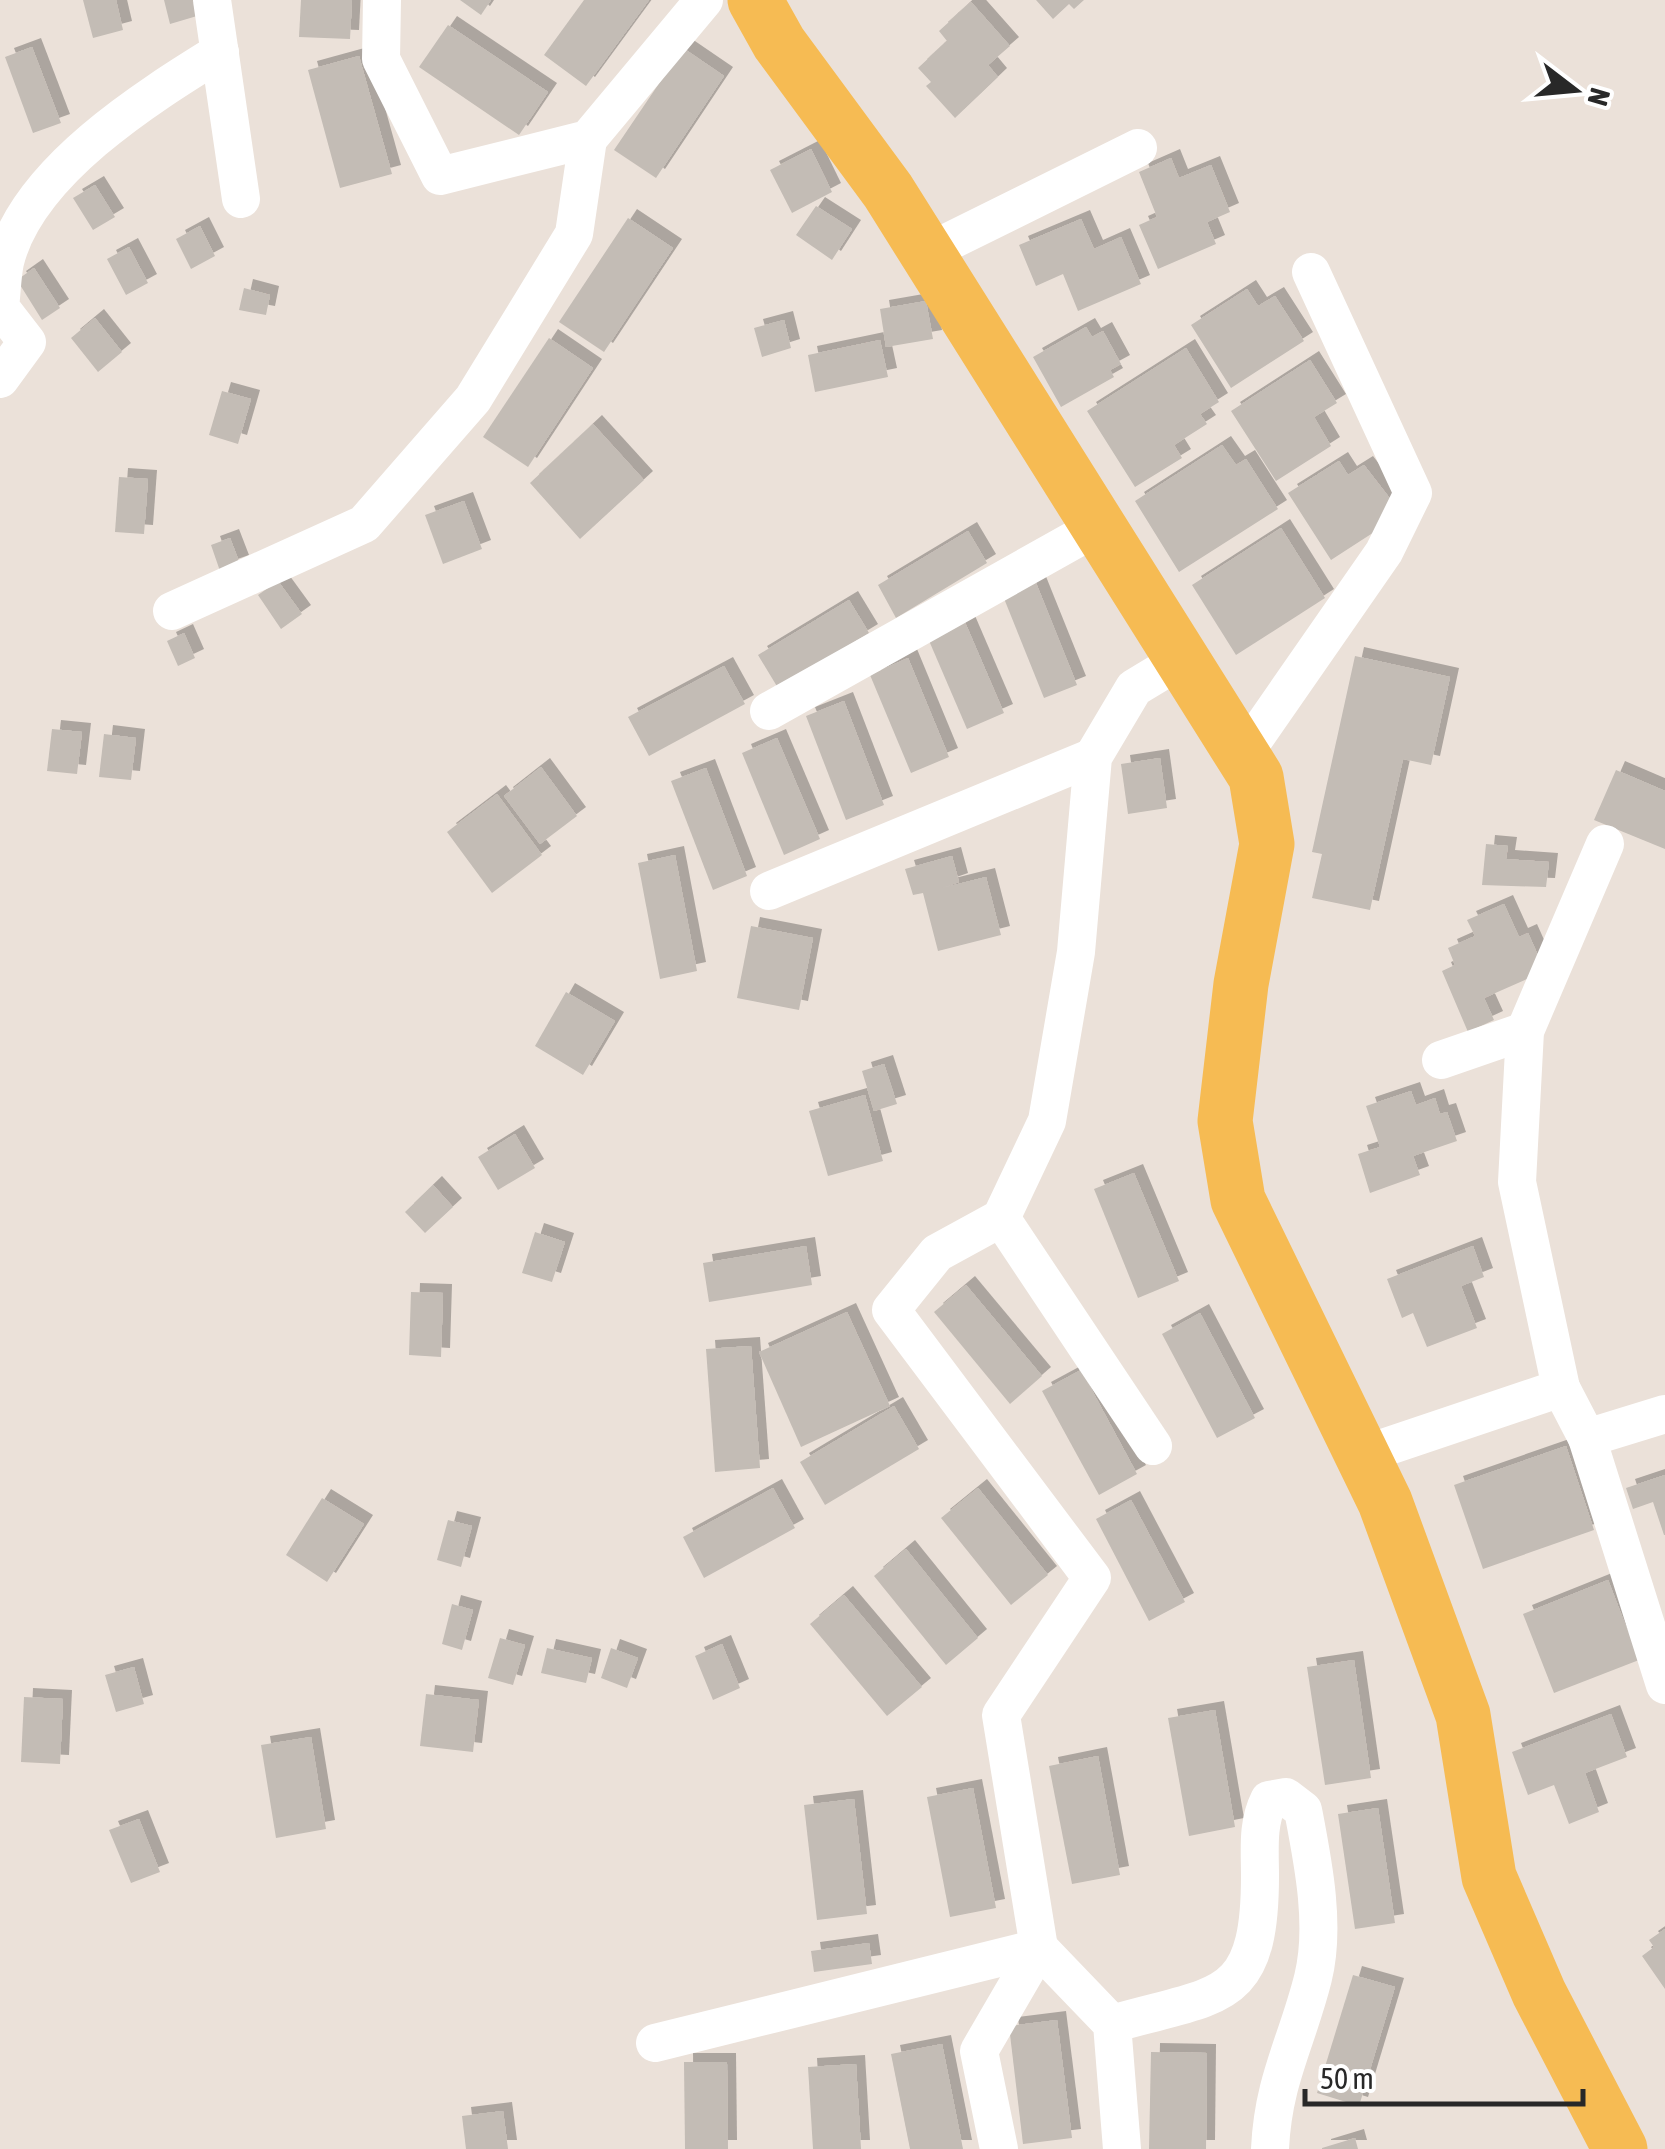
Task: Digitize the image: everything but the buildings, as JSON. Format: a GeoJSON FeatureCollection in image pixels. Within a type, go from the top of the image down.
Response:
{"type":"FeatureCollection","features":[{"type":"Feature","properties":{"kind":"main road"},"geometry":{"type":"LineString","coordinates":[[755,0],[778,43],[888,191],[1256,776],[1266,844],[1241,984],[1226,1121],[1238,1200],[1385,1502],[1463,1714],[1489,1877],[1539,1993],[1620,2149]]}},
{"type":"Feature","properties":{"kind":"street"},"geometry":{"type":"LineString","coordinates":[[212,0],[241,199]]}},
{"type":"Feature","properties":{"kind":"street"},"geometry":{"type":"LineString","coordinates":[[382,0],[381,59],[440,176],[588,139]]}},
{"type":"Feature","properties":{"kind":"street"},"geometry":{"type":"LineString","coordinates":[[172,611],[364,524],[473,399],[574,234],[588,139],[704,0]]}},
{"type":"Feature","properties":{"kind":"street"},"geometry":{"type":"LineString","coordinates":[[0,379],[27,342],[0,307],[6,259],[38,196],[124,112],[220,52]]}},
{"type":"Feature","properties":{"kind":"street"},"geometry":{"type":"LineString","coordinates":[[926,252],[1138,148]]}},
{"type":"Feature","properties":{"kind":"street"},"geometry":{"type":"LineString","coordinates":[[1243,755],[1384,552],[1413,493],[1312,272]]}},
{"type":"Feature","properties":{"kind":"street"},"geometry":{"type":"LineString","coordinates":[[770,711],[1099,526]]}},
{"type":"Feature","properties":{"kind":"street"},"geometry":{"type":"LineString","coordinates":[[1122,2149],[1112,2024],[1039,1948],[1001,1715],[1092,1578],[891,1310],[938,1253],[1001,1218],[1047,1120],[1076,952],[1092,757],[1134,688],[1182,659]]}},
{"type":"Feature","properties":{"kind":"street"},"geometry":{"type":"LineString","coordinates":[[769,892],[1092,757]]}},
{"type":"Feature","properties":{"kind":"street"},"geometry":{"type":"LineString","coordinates":[[1605,844],[1526,1032],[1517,1182],[1561,1388],[1586,1438],[1665,1685]]}},
{"type":"Feature","properties":{"kind":"street"},"geometry":{"type":"LineString","coordinates":[[1441,1060],[1526,1032]]}},
{"type":"Feature","properties":{"kind":"street"},"geometry":{"type":"LineString","coordinates":[[1001,1218],[1152,1446]]}},
{"type":"Feature","properties":{"kind":"street"},"geometry":{"type":"LineString","coordinates":[[1362,1455],[1561,1388]]}},
{"type":"Feature","properties":{"kind":"street"},"geometry":{"type":"LineString","coordinates":[[1586,1438],[1665,1414]]}},
{"type":"Feature","properties":{"kind":"street"},"geometry":{"type":"LineString","coordinates":[[1112,2024],[1220,1993],[1244,1973],[1260,1930],[1260,1818],[1269,1800],[1286,1797],[1304,1810],[1318,1936],[1313,1977],[1272,2100],[1270,2149]]}},
{"type":"Feature","properties":{"kind":"street"},"geometry":{"type":"LineString","coordinates":[[654,2043],[1039,1948]]}},
{"type":"Feature","properties":{"kind":"street"},"geometry":{"type":"LineString","coordinates":[[999,2149],[979,2051],[1039,1948]]}}]}
